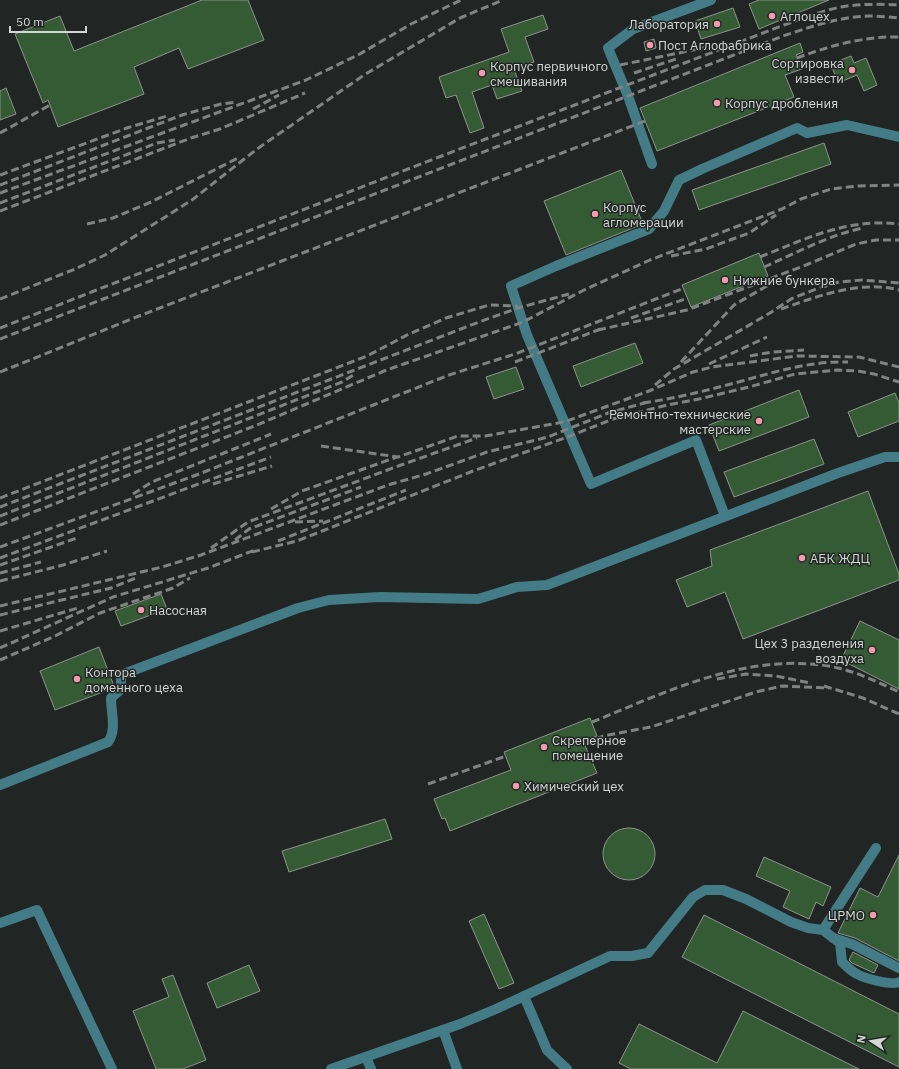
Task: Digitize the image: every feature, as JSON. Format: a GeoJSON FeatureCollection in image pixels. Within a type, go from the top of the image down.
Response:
{"type":"FeatureCollection","features":[{"type":"Feature","properties":{"kind":"lane"},"geometry":{"type":"LineString","coordinates":[[652,164],[628,96],[608,48],[633,29],[711,0]]}},
{"type":"Feature","properties":{"kind":"lane"},"geometry":{"type":"LineString","coordinates":[[725,516],[696,440],[590,484],[527,334],[511,286],[556,266],[649,230],[664,211],[679,180],[796,128],[807,133],[847,125],[899,137]]}},
{"type":"Feature","properties":{"kind":"lane"},"geometry":{"type":"LineString","coordinates":[[0,785],[108,742],[112,737],[114,726],[112,719],[111,698],[121,689],[121,675],[298,608],[329,600],[380,597],[478,599],[517,586],[547,585],[838,473],[885,457],[899,457]]}},
{"type":"Feature","properties":{"kind":"lane"},"geometry":{"type":"LineString","coordinates":[[823,930],[876,848]]}},
{"type":"Feature","properties":{"kind":"lane"},"geometry":{"type":"LineString","coordinates":[[331,1069],[443,1030],[496,1009],[610,956],[632,956],[648,953],[693,897],[705,890],[723,890],[746,899],[791,922],[808,928],[823,930],[840,944],[842,962],[856,974],[879,981],[896,984],[899,982]]}},
{"type":"Feature","properties":{"kind":"lane"},"geometry":{"type":"LineString","coordinates":[[0,923],[36,910],[112,1069]]}},
{"type":"Feature","properties":{"kind":"lane"},"geometry":{"type":"LineString","coordinates":[[833,938],[852,944],[899,968]]}},
{"type":"Feature","properties":{"kind":"lane"},"geometry":{"type":"LineString","coordinates":[[524,996],[547,1050],[567,1069]]}},
{"type":"Feature","properties":{"kind":"lane"},"geometry":{"type":"LineString","coordinates":[[443,1030],[457,1069]]}},
{"type":"Feature","properties":{"kind":"lane"},"geometry":{"type":"LineString","coordinates":[[366,1057],[371,1069]]}},
{"type":"Feature","properties":{"kind":"building"},"geometry":{"type":"Polygon","coordinates":[[[202,0],[248,0],[264,40],[188,69],[179,48],[134,67],[144,94],[58,127],[48,100],[43,103],[15,34],[60,16],[74,51],[202,0]]]}},
{"type":"Feature","properties":{"kind":"building","name":"Аглоцех"},"geometry":{"type":"Polygon","coordinates":[[[759,0],[829,0],[759,29],[749,4],[759,0]]]}},
{"type":"Feature","properties":{"kind":"building","name":"Лаборатория"},"geometry":{"type":"Polygon","coordinates":[[[733,8],[740,27],[701,39],[695,21],[733,8]]]}},
{"type":"Feature","properties":{"kind":"building","name":"Корпус первичного смешивания"},"geometry":{"type":"Polygon","coordinates":[[[543,15],[548,29],[525,37],[534,62],[514,69],[522,91],[497,99],[492,85],[472,92],[484,128],[470,133],[456,95],[446,98],[439,77],[509,52],[501,29],[543,15]]]}},
{"type":"Feature","properties":{"kind":"building","name":"Пост Аглофабрика"},"geometry":{"type":"Polygon","coordinates":[[[654,39],[656,48],[646,51],[644,42],[654,39]]]}},
{"type":"Feature","properties":{"kind":"building","name":"Корпус дробления"},"geometry":{"type":"Polygon","coordinates":[[[800,43],[803,52],[796,55],[802,69],[785,75],[794,97],[657,151],[640,108],[800,43]]]}},
{"type":"Feature","properties":{"kind":"building","name":"Сортировка извести"},"geometry":{"type":"Polygon","coordinates":[[[851,56],[854,63],[866,58],[877,85],[864,91],[857,75],[838,83],[831,64],[851,56]]]}},
{"type":"Feature","properties":{"kind":"building"},"geometry":{"type":"Polygon","coordinates":[[[6,88],[16,114],[0,120],[0,91],[6,88]]]}},
{"type":"Feature","properties":{"kind":"building"},"geometry":{"type":"Polygon","coordinates":[[[824,143],[831,164],[699,210],[692,190],[824,143]]]}},
{"type":"Feature","properties":{"kind":"building","name":"Корпус агломерации"},"geometry":{"type":"Polygon","coordinates":[[[621,170],[643,224],[566,255],[544,201],[621,170]]]}},
{"type":"Feature","properties":{"kind":"building","name":"Нижние бункера"},"geometry":{"type":"Polygon","coordinates":[[[759,253],[768,276],[691,307],[682,285],[759,253]]]}},
{"type":"Feature","properties":{"kind":"building"},"geometry":{"type":"Polygon","coordinates":[[[635,343],[643,363],[581,387],[573,366],[635,343]]]}},
{"type":"Feature","properties":{"kind":"building"},"geometry":{"type":"Polygon","coordinates":[[[516,367],[524,389],[494,399],[486,377],[516,367]]]}},
{"type":"Feature","properties":{"kind":"building","name":"Ремонтно-технические мастерские"},"geometry":{"type":"Polygon","coordinates":[[[799,390],[809,417],[719,451],[709,425],[799,390]]]}},
{"type":"Feature","properties":{"kind":"building"},"geometry":{"type":"Polygon","coordinates":[[[895,393],[899,403],[899,421],[858,437],[848,412],[895,393]]]}},
{"type":"Feature","properties":{"kind":"building"},"geometry":{"type":"Polygon","coordinates":[[[814,439],[824,464],[734,497],[724,472],[814,439]]]}},
{"type":"Feature","properties":{"kind":"building","name":"АБК ЖДЦ"},"geometry":{"type":"Polygon","coordinates":[[[868,491],[899,574],[899,580],[743,639],[725,592],[687,607],[676,580],[712,566],[710,550],[868,491]]]}},
{"type":"Feature","properties":{"kind":"building","name":"Насосная"},"geometry":{"type":"Polygon","coordinates":[[[161,594],[167,609],[121,626],[115,611],[161,594]]]}},
{"type":"Feature","properties":{"kind":"building","name":"Цех 3 разделения воздуха"},"geometry":{"type":"Polygon","coordinates":[[[860,621],[899,640],[899,689],[841,660],[860,621]]]}},
{"type":"Feature","properties":{"kind":"building","name":"Контора доменного цеха"},"geometry":{"type":"Polygon","coordinates":[[[99,647],[114,686],[111,689],[55,710],[40,671],[99,647]]]}},
{"type":"Feature","properties":{"kind":"building","name":"Химический цех"},"geometry":{"type":"Polygon","coordinates":[[[590,718],[597,736],[583,741],[597,773],[450,831],[445,818],[442,819],[434,799],[511,770],[504,752],[590,718]]]}},
{"type":"Feature","properties":{"kind":"building"},"geometry":{"type":"Polygon","coordinates":[[[385,819],[392,839],[289,872],[282,851],[385,819]]]}},
{"type":"Feature","properties":{"kind":"building"},"geometry":{"type":"Polygon","coordinates":[[[629,828],[643,832],[651,840],[655,854],[651,868],[643,876],[629,880],[615,876],[607,868],[603,854],[607,840],[615,832],[629,828]]]}},
{"type":"Feature","properties":{"kind":"building","name":"ЦРМО"},"geometry":{"type":"Polygon","coordinates":[[[899,855],[899,961],[855,938],[838,933],[860,888],[878,897],[899,855]]]}},
{"type":"Feature","properties":{"kind":"building"},"geometry":{"type":"Polygon","coordinates":[[[764,857],[831,887],[823,906],[816,902],[809,919],[783,907],[790,891],[756,876],[764,857]]]}},
{"type":"Feature","properties":{"kind":"building"},"geometry":{"type":"Polygon","coordinates":[[[484,914],[514,983],[499,989],[469,921],[484,914]]]}},
{"type":"Feature","properties":{"kind":"building"},"geometry":{"type":"Polygon","coordinates":[[[704,915],[899,1014],[899,1067],[682,957],[704,915]]]}},
{"type":"Feature","properties":{"kind":"building"},"geometry":{"type":"Polygon","coordinates":[[[853,952],[878,965],[874,973],[852,963],[849,960],[853,952]]]}},
{"type":"Feature","properties":{"kind":"building"},"geometry":{"type":"Polygon","coordinates":[[[249,965],[260,991],[217,1008],[207,983],[249,965]]]}},
{"type":"Feature","properties":{"kind":"building"},"geometry":{"type":"Polygon","coordinates":[[[173,975],[206,1060],[183,1069],[156,1069],[133,1011],[169,997],[162,979],[173,975]]]}},
{"type":"Feature","properties":{"kind":"building"},"geometry":{"type":"Polygon","coordinates":[[[743,1011],[859,1069],[631,1069],[619,1063],[639,1024],[717,1063],[743,1011]]]}},
{"type":"Feature","properties":{"kind":"railway"},"geometry":{"type":"LineString","coordinates":[[0,193],[306,80],[358,55],[411,24],[461,0]]}},
{"type":"Feature","properties":{"kind":"railway"},"geometry":{"type":"LineString","coordinates":[[0,299],[75,269],[105,255],[192,200],[257,149],[364,75],[460,18],[503,0]]}},
{"type":"Feature","properties":{"kind":"railway"},"geometry":{"type":"LineString","coordinates":[[0,328],[457,150],[784,25],[839,7],[880,4],[899,5]]}},
{"type":"Feature","properties":{"kind":"railway"},"geometry":{"type":"LineString","coordinates":[[0,339],[783,36],[803,29],[846,18],[868,16],[899,18]]}},
{"type":"Feature","properties":{"kind":"railway"},"geometry":{"type":"LineString","coordinates":[[797,58],[860,40],[899,37]]}},
{"type":"Feature","properties":{"kind":"railway"},"geometry":{"type":"LineString","coordinates":[[620,65],[713,46]]}},
{"type":"Feature","properties":{"kind":"railway"},"geometry":{"type":"LineString","coordinates":[[634,73],[676,59]]}},
{"type":"Feature","properties":{"kind":"railway"},"geometry":{"type":"LineString","coordinates":[[0,211],[191,138],[220,129],[305,93]]}},
{"type":"Feature","properties":{"kind":"railway"},"geometry":{"type":"LineString","coordinates":[[253,109],[279,95]]}},
{"type":"Feature","properties":{"kind":"railway"},"geometry":{"type":"LineString","coordinates":[[0,185],[182,115],[221,104],[237,102]]}},
{"type":"Feature","properties":{"kind":"railway"},"geometry":{"type":"LineString","coordinates":[[0,133],[50,105]]}},
{"type":"Feature","properties":{"kind":"railway"},"geometry":{"type":"LineString","coordinates":[[0,175],[127,128],[167,116]]}},
{"type":"Feature","properties":{"kind":"railway"},"geometry":{"type":"LineString","coordinates":[[0,372],[139,316],[645,121]]}},
{"type":"Feature","properties":{"kind":"railway"},"geometry":{"type":"LineString","coordinates":[[0,203],[157,143],[175,140]]}},
{"type":"Feature","properties":{"kind":"railway"},"geometry":{"type":"LineString","coordinates":[[87,224],[113,218],[151,202],[240,157]]}},
{"type":"Feature","properties":{"kind":"railway"},"geometry":{"type":"LineString","coordinates":[[0,525],[257,425],[384,371],[523,322],[584,290],[650,260],[782,209],[801,199],[831,189],[858,186],[899,185]]}},
{"type":"Feature","properties":{"kind":"railway"},"geometry":{"type":"LineString","coordinates":[[671,256],[706,249],[749,233],[776,215]]}},
{"type":"Feature","properties":{"kind":"railway"},"geometry":{"type":"LineString","coordinates":[[760,257],[828,231],[862,224],[899,224]]}},
{"type":"Feature","properties":{"kind":"railway"},"geometry":{"type":"LineString","coordinates":[[764,267],[825,240],[863,228]]}},
{"type":"Feature","properties":{"kind":"railway"},"geometry":{"type":"LineString","coordinates":[[598,330],[687,310],[806,265],[856,244],[876,240],[899,240]]}},
{"type":"Feature","properties":{"kind":"railway"},"geometry":{"type":"LineString","coordinates":[[655,385],[674,369],[770,313],[791,299],[839,282],[862,280],[899,283]]}},
{"type":"Feature","properties":{"kind":"railway"},"geometry":{"type":"LineString","coordinates":[[681,362],[734,305],[772,283]]}},
{"type":"Feature","properties":{"kind":"railway"},"geometry":{"type":"LineString","coordinates":[[781,309],[810,299],[854,288],[884,287],[899,290]]}},
{"type":"Feature","properties":{"kind":"railway"},"geometry":{"type":"LineString","coordinates":[[0,547],[199,474],[449,375],[515,354],[684,288]]}},
{"type":"Feature","properties":{"kind":"railway"},"geometry":{"type":"LineString","coordinates":[[0,507],[479,322],[518,308],[569,294]]}},
{"type":"Feature","properties":{"kind":"railway"},"geometry":{"type":"LineString","coordinates":[[631,318],[688,298]]}},
{"type":"Feature","properties":{"kind":"railway"},"geometry":{"type":"LineString","coordinates":[[0,498],[367,356],[409,334],[446,318],[489,305],[518,306]]}},
{"type":"Feature","properties":{"kind":"railway"},"geometry":{"type":"LineString","coordinates":[[515,362],[603,328]]}},
{"type":"Feature","properties":{"kind":"railway"},"geometry":{"type":"LineString","coordinates":[[709,364],[767,337]]}},
{"type":"Feature","properties":{"kind":"railway"},"geometry":{"type":"LineString","coordinates":[[750,356],[772,352],[804,350]]}},
{"type":"Feature","properties":{"kind":"railway"},"geometry":{"type":"LineString","coordinates":[[321,446],[398,457],[458,436],[485,436],[564,422],[649,391],[693,372],[712,367],[797,356],[859,357],[899,367]]}},
{"type":"Feature","properties":{"kind":"railway"},"geometry":{"type":"LineString","coordinates":[[643,403],[693,394],[795,367],[821,363],[848,362]]}},
{"type":"Feature","properties":{"kind":"railway"},"geometry":{"type":"LineString","coordinates":[[252,552],[297,541],[473,471],[613,419],[667,405],[749,387],[795,374],[837,370],[858,371],[874,374],[899,382]]}},
{"type":"Feature","properties":{"kind":"railway"},"geometry":{"type":"LineString","coordinates":[[0,516],[342,382],[355,374]]}},
{"type":"Feature","properties":{"kind":"railway"},"geometry":{"type":"LineString","coordinates":[[0,606],[162,567],[201,555],[388,485],[426,474],[487,452],[548,437],[608,413],[648,402]]}},
{"type":"Feature","properties":{"kind":"railway"},"geometry":{"type":"LineString","coordinates":[[133,494],[152,482],[271,434]]}},
{"type":"Feature","properties":{"kind":"railway"},"geometry":{"type":"LineString","coordinates":[[211,548],[248,522],[477,438]]}},
{"type":"Feature","properties":{"kind":"railway"},"geometry":{"type":"LineString","coordinates":[[0,558],[271,457]]}},
{"type":"Feature","properties":{"kind":"railway"},"geometry":{"type":"LineString","coordinates":[[271,509],[302,491],[397,457]]}},
{"type":"Feature","properties":{"kind":"railway"},"geometry":{"type":"LineString","coordinates":[[213,484],[272,466]]}},
{"type":"Feature","properties":{"kind":"railway"},"geometry":{"type":"LineString","coordinates":[[235,540],[249,529],[361,487]]}},
{"type":"Feature","properties":{"kind":"railway"},"geometry":{"type":"LineString","coordinates":[[278,541],[406,490]]}},
{"type":"Feature","properties":{"kind":"railway"},"geometry":{"type":"LineString","coordinates":[[295,522],[323,521]]}},
{"type":"Feature","properties":{"kind":"railway"},"geometry":{"type":"LineString","coordinates":[[0,565],[77,538]]}},
{"type":"Feature","properties":{"kind":"railway"},"geometry":{"type":"LineString","coordinates":[[0,648],[113,597],[208,568],[255,550]]}},
{"type":"Feature","properties":{"kind":"railway"},"geometry":{"type":"LineString","coordinates":[[0,581],[63,565],[107,551]]}},
{"type":"Feature","properties":{"kind":"railway"},"geometry":{"type":"LineString","coordinates":[[0,573],[41,562]]}},
{"type":"Feature","properties":{"kind":"railway"},"geometry":{"type":"LineString","coordinates":[[0,615],[111,588],[136,578]]}},
{"type":"Feature","properties":{"kind":"railway"},"geometry":{"type":"LineString","coordinates":[[0,660],[53,637],[100,613],[173,588],[190,578]]}},
{"type":"Feature","properties":{"kind":"railway"},"geometry":{"type":"LineString","coordinates":[[0,631],[78,608]]}},
{"type":"Feature","properties":{"kind":"railway"},"geometry":{"type":"LineString","coordinates":[[592,722],[650,698],[710,677],[740,669],[771,664],[802,663],[834,667],[859,674],[899,692]]}},
{"type":"Feature","properties":{"kind":"railway"},"geometry":{"type":"LineString","coordinates":[[717,679],[746,674],[776,676],[810,683]]}},
{"type":"Feature","properties":{"kind":"railway"},"geometry":{"type":"LineString","coordinates":[[585,744],[603,736],[651,727],[756,692],[782,686],[829,688]]}},
{"type":"Feature","properties":{"kind":"railway"},"geometry":{"type":"LineString","coordinates":[[824,686],[863,698],[899,714]]}},
{"type":"Feature","properties":{"kind":"railway"},"geometry":{"type":"LineString","coordinates":[[428,784],[506,756]]}},
{"type":"Feature","properties":{"kind":"place","name":"Аглоцех"},"geometry":{"type":"Point","coordinates":[772,16]}},
{"type":"Feature","properties":{"kind":"place","name":"Лаборатория"},"geometry":{"type":"Point","coordinates":[717,24]}},
{"type":"Feature","properties":{"kind":"place","name":"Пост Аглофабрика"},"geometry":{"type":"Point","coordinates":[650,45]}},
{"type":"Feature","properties":{"kind":"place","name":"Сортировка извести"},"geometry":{"type":"Point","coordinates":[852,70]}},
{"type":"Feature","properties":{"kind":"place","name":"Корпус первичного смешивания"},"geometry":{"type":"Point","coordinates":[482,73]}},
{"type":"Feature","properties":{"kind":"place","name":"Корпус дробления"},"geometry":{"type":"Point","coordinates":[717,103]}},
{"type":"Feature","properties":{"kind":"place","name":"Корпус агломерации"},"geometry":{"type":"Point","coordinates":[595,214]}},
{"type":"Feature","properties":{"kind":"place","name":"Нижние бункера"},"geometry":{"type":"Point","coordinates":[725,280]}},
{"type":"Feature","properties":{"kind":"place","name":"Ремонтно-технические мастерские"},"geometry":{"type":"Point","coordinates":[759,421]}},
{"type":"Feature","properties":{"kind":"place","name":"АБК ЖДЦ"},"geometry":{"type":"Point","coordinates":[802,558]}},
{"type":"Feature","properties":{"kind":"place","name":"Насосная"},"geometry":{"type":"Point","coordinates":[141,610]}},
{"type":"Feature","properties":{"kind":"place","name":"Цех 3 разделения воздуха"},"geometry":{"type":"Point","coordinates":[872,650]}},
{"type":"Feature","properties":{"kind":"place","name":"Контора доменного цеха"},"geometry":{"type":"Point","coordinates":[77,679]}},
{"type":"Feature","properties":{"kind":"place","name":"Скреперное помещение"},"geometry":{"type":"Point","coordinates":[544,747]}},
{"type":"Feature","properties":{"kind":"place","name":"Химический цех"},"geometry":{"type":"Point","coordinates":[516,786]}},
{"type":"Feature","properties":{"kind":"place","name":"ЦРМО"},"geometry":{"type":"Point","coordinates":[873,915]}}]}
